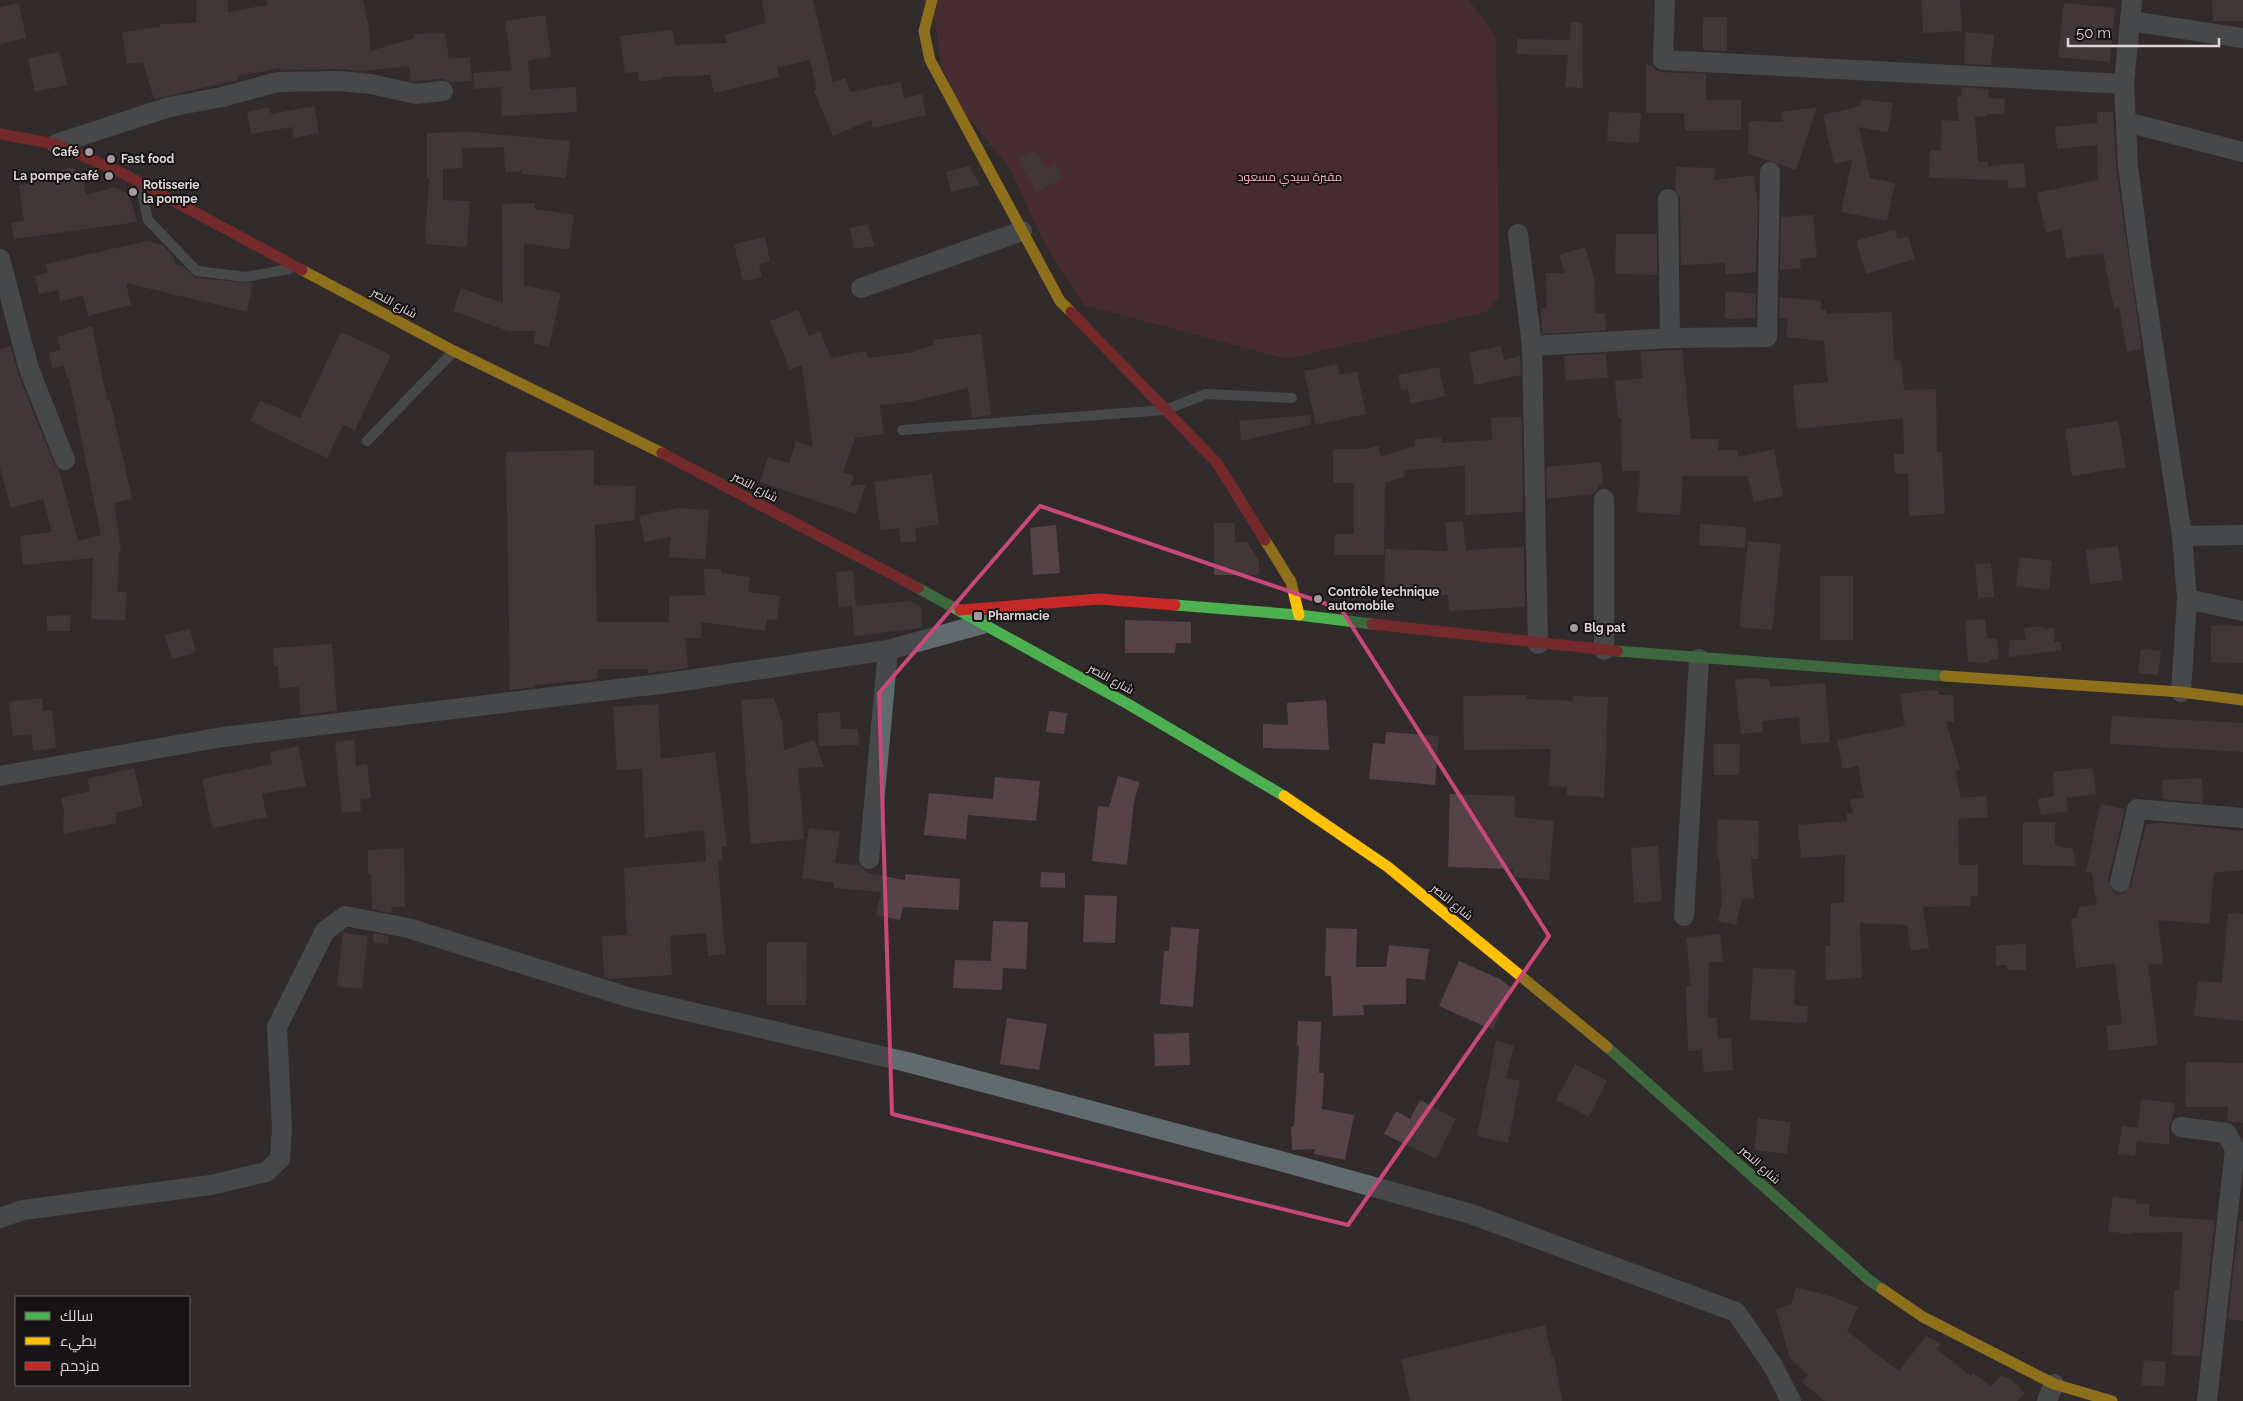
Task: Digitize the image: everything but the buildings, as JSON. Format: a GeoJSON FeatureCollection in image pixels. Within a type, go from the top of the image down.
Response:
{"type":"FeatureCollection","features":[{"type":"Feature","properties":{"kind":"main road"},"geometry":{"type":"LineString","coordinates":[[932,0],[924,31],[930,60],[1060,301],[1217,463],[1291,582],[1299,615]]}},
{"type":"Feature","properties":{"kind":"main road","name":"شارع النصر"},"geometry":{"type":"LineString","coordinates":[[0,134],[56,144],[140,183],[454,351],[634,440],[960,610],[1128,704],[1299,805],[1388,867],[1605,1045],[1869,1280],[1923,1317],[2051,1392],[2112,1401]]}},
{"type":"Feature","properties":{"kind":"main road"},"geometry":{"type":"LineString","coordinates":[[960,610],[1099,599],[1299,615],[1538,644],[1699,659],[2181,692],[2243,700]]}},
{"type":"Feature","properties":{"kind":"street"},"geometry":{"type":"LineString","coordinates":[[1664,0],[1663,60],[2124,84]]}},
{"type":"Feature","properties":{"kind":"street"},"geometry":{"type":"LineString","coordinates":[[2132,0],[2124,84],[2128,166],[2182,536],[2187,599],[2181,692]]}},
{"type":"Feature","properties":{"kind":"street"},"geometry":{"type":"LineString","coordinates":[[2130,22],[2243,38]]}},
{"type":"Feature","properties":{"kind":"street"},"geometry":{"type":"LineString","coordinates":[[56,144],[169,107],[222,97],[278,82],[340,81],[371,84],[416,94],[443,91]]}},
{"type":"Feature","properties":{"kind":"street"},"geometry":{"type":"LineString","coordinates":[[2126,122],[2243,152]]}},
{"type":"Feature","properties":{"kind":"street"},"geometry":{"type":"LineString","coordinates":[[1532,346],[1670,338],[1767,337],[1770,172]]}},
{"type":"Feature","properties":{"kind":"street"},"geometry":{"type":"LineString","coordinates":[[1668,199],[1670,338]]}},
{"type":"Feature","properties":{"kind":"street"},"geometry":{"type":"LineString","coordinates":[[861,288],[1022,231]]}},
{"type":"Feature","properties":{"kind":"street"},"geometry":{"type":"LineString","coordinates":[[1518,234],[1532,346],[1538,644]]}},
{"type":"Feature","properties":{"kind":"street"},"geometry":{"type":"LineString","coordinates":[[0,259],[8,322],[65,460]]}},
{"type":"Feature","properties":{"kind":"street"},"geometry":{"type":"LineString","coordinates":[[1604,499],[1604,650]]}},
{"type":"Feature","properties":{"kind":"street"},"geometry":{"type":"LineString","coordinates":[[2182,536],[2243,535]]}},
{"type":"Feature","properties":{"kind":"street"},"geometry":{"type":"LineString","coordinates":[[2187,599],[2243,611]]}},
{"type":"Feature","properties":{"kind":"street"},"geometry":{"type":"LineString","coordinates":[[0,776],[223,737],[676,682],[888,650],[982,624]]}},
{"type":"Feature","properties":{"kind":"street"},"geometry":{"type":"LineString","coordinates":[[869,859],[888,650]]}},
{"type":"Feature","properties":{"kind":"street"},"geometry":{"type":"LineString","coordinates":[[1684,916],[1699,659]]}},
{"type":"Feature","properties":{"kind":"street"},"geometry":{"type":"LineString","coordinates":[[2120,882],[2137,809],[2243,818]]}},
{"type":"Feature","properties":{"kind":"street"},"geometry":{"type":"LineString","coordinates":[[0,1218],[22,1210],[212,1185],[266,1172],[280,1158],[282,1129],[278,1027],[325,931],[345,916],[408,928],[631,998],[907,1062],[1273,1159],[1471,1214],[1736,1312],[1773,1366],[1792,1401]]}},
{"type":"Feature","properties":{"kind":"street"},"geometry":{"type":"LineString","coordinates":[[2181,1127],[2226,1134],[2235,1149],[2208,1401]]}},
{"type":"Feature","properties":{"kind":"lane"},"geometry":{"type":"LineString","coordinates":[[140,183],[148,220],[197,271],[246,276],[299,267]]}},
{"type":"Feature","properties":{"kind":"lane"},"geometry":{"type":"LineString","coordinates":[[367,442],[454,351]]}},
{"type":"Feature","properties":{"kind":"lane"},"geometry":{"type":"LineString","coordinates":[[902,430],[1165,410],[1206,394],[1292,398]]}},
{"type":"Feature","properties":{"kind":"highlighted area"},"geometry":{"type":"Polygon","coordinates":[[[1040,506],[1341,609],[1549,936],[1348,1225],[892,1114],[879,693],[1040,506]]]}},
{"type":"Feature","properties":{"kind":"green space","name":"مقبرة سيدي مسعود"},"geometry":{"type":"Polygon","coordinates":[[[932,0],[1469,0],[1496,37],[1499,297],[1486,312],[1287,359],[1084,305],[1042,239],[1010,168],[961,109],[941,66],[932,0]]]}},
{"type":"Feature","properties":{"kind":"traffic: fast"},"geometry":{"type":"LineString","coordinates":[[918,588],[1128,704],[1284,796]]}},
{"type":"Feature","properties":{"kind":"traffic: fast"},"geometry":{"type":"LineString","coordinates":[[1175,605],[1299,615],[1372,624]]}},
{"type":"Feature","properties":{"kind":"traffic: fast"},"geometry":{"type":"LineString","coordinates":[[1617,651],[1945,676]]}},
{"type":"Feature","properties":{"kind":"traffic: fast"},"geometry":{"type":"LineString","coordinates":[[1607,1047],[1869,1280],[1882,1289]]}},
{"type":"Feature","properties":{"kind":"traffic: slow"},"geometry":{"type":"LineString","coordinates":[[932,0],[924,31],[930,60],[1060,301],[1071,312]]}},
{"type":"Feature","properties":{"kind":"traffic: slow"},"geometry":{"type":"LineString","coordinates":[[302,270],[454,351],[662,453]]}},
{"type":"Feature","properties":{"kind":"traffic: slow"},"geometry":{"type":"LineString","coordinates":[[1265,540],[1291,582],[1299,615]]}},
{"type":"Feature","properties":{"kind":"traffic: slow"},"geometry":{"type":"LineString","coordinates":[[1945,676],[2181,692],[2243,700]]}},
{"type":"Feature","properties":{"kind":"traffic: slow"},"geometry":{"type":"LineString","coordinates":[[1284,796],[1388,867],[1607,1047]]}},
{"type":"Feature","properties":{"kind":"traffic: slow"},"geometry":{"type":"LineString","coordinates":[[1882,1289],[1923,1317],[2054,1384],[2112,1401]]}},
{"type":"Feature","properties":{"kind":"traffic: jam"},"geometry":{"type":"LineString","coordinates":[[0,134],[56,144],[122,173],[302,270]]}},
{"type":"Feature","properties":{"kind":"traffic: jam"},"geometry":{"type":"LineString","coordinates":[[1071,312],[1217,463],[1265,540]]}},
{"type":"Feature","properties":{"kind":"traffic: jam"},"geometry":{"type":"LineString","coordinates":[[662,453],[918,588]]}},
{"type":"Feature","properties":{"kind":"traffic: jam"},"geometry":{"type":"LineString","coordinates":[[960,610],[1099,599],[1175,605]]}},
{"type":"Feature","properties":{"kind":"traffic: jam"},"geometry":{"type":"LineString","coordinates":[[1372,624],[1617,651]]}},
{"type":"Feature","properties":{"kind":"place","name":"Café"},"geometry":{"type":"Point","coordinates":[89,152]}},
{"type":"Feature","properties":{"kind":"place","name":"Fast food"},"geometry":{"type":"Point","coordinates":[111,159]}},
{"type":"Feature","properties":{"kind":"place","name":"La pompe café"},"geometry":{"type":"Point","coordinates":[109,176]}},
{"type":"Feature","properties":{"kind":"place","name":"Rotisserie la pompe"},"geometry":{"type":"Point","coordinates":[133,192]}},
{"type":"Feature","properties":{"kind":"place","name":"Contrôle technique automobile"},"geometry":{"type":"Point","coordinates":[1318,599]}},
{"type":"Feature","properties":{"kind":"place","name":"Pharmacie"},"geometry":{"type":"Point","coordinates":[978,616]}},
{"type":"Feature","properties":{"kind":"place","name":"Blg pat"},"geometry":{"type":"Point","coordinates":[1574,628]}}]}
